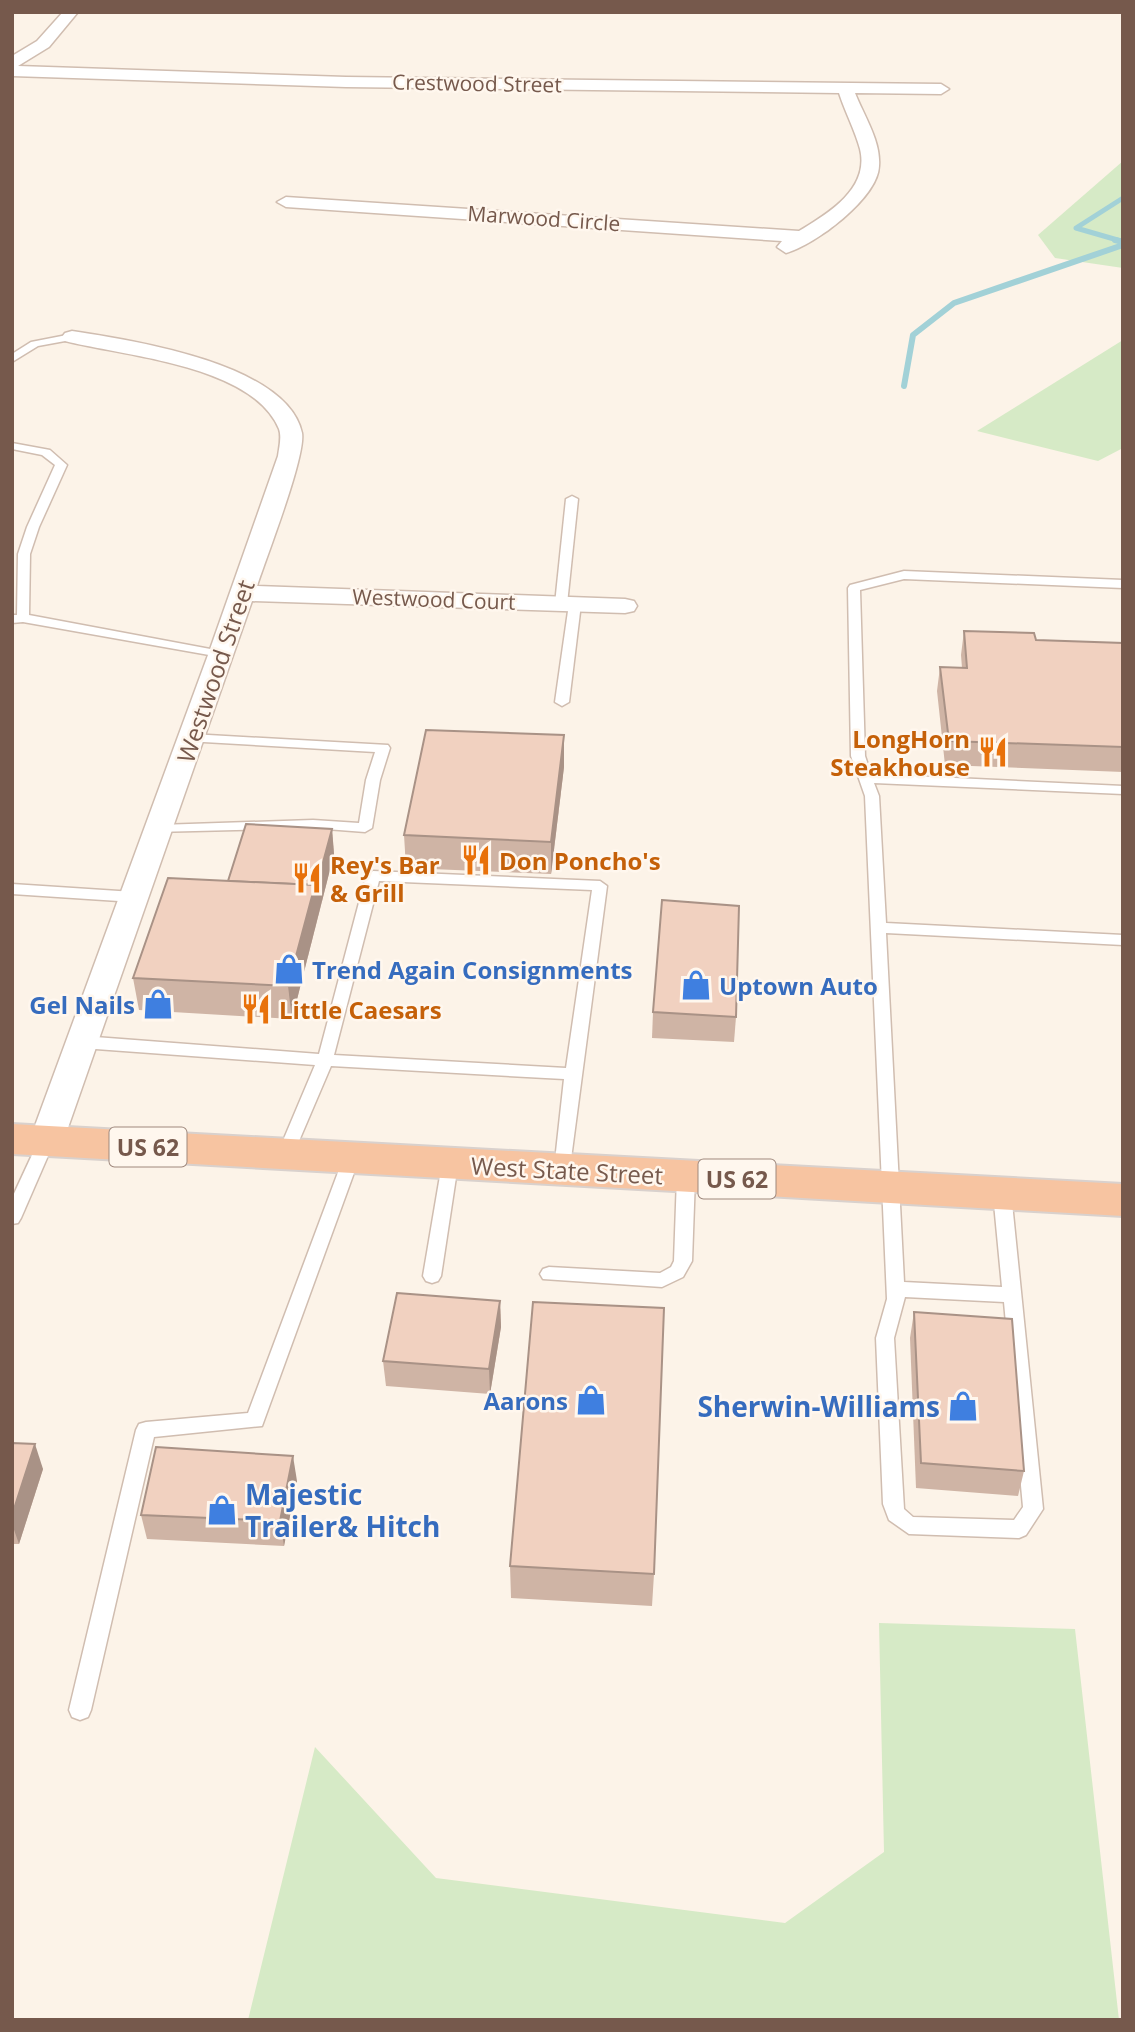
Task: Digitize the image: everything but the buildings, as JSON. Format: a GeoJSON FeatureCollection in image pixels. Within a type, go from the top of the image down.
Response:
{"type":"FeatureCollection","features":[{"type":"Feature","properties":{"kind":"highway","name":"West State Street"},"geometry":{"type":"LineString","coordinates":[[29,1140],[1123,1200]]}},
{"type":"Feature","properties":{"kind":"street"},"geometry":{"type":"LineString","coordinates":[[12,63],[43,44],[71,12]]}},
{"type":"Feature","properties":{"kind":"street","name":"Crestwood Street"},"geometry":{"type":"LineString","coordinates":[[12,71],[371,82],[941,89]]}},
{"type":"Feature","properties":{"kind":"street"},"geometry":{"type":"LineString","coordinates":[[777,253],[853,200],[867,180],[870,154],[845,87]]}},
{"type":"Feature","properties":{"kind":"street","name":"Marwood Circle"},"geometry":{"type":"LineString","coordinates":[[286,202],[657,225],[802,237]]}},
{"type":"Feature","properties":{"kind":"street","name":"Westwood Street"},"geometry":{"type":"LineString","coordinates":[[29,1140],[82,1042],[221,656],[289,456],[291,433],[274,403],[259,391],[218,371],[72,337]]}},
{"type":"Feature","properties":{"kind":"street","name":"Westwood Court"},"geometry":{"type":"LineString","coordinates":[[242,593],[625,606]]}},
{"type":"Feature","properties":{"kind":"lane"},"geometry":{"type":"LineString","coordinates":[[12,359],[35,344],[72,337]]}},
{"type":"Feature","properties":{"kind":"lane"},"geometry":{"type":"LineString","coordinates":[[12,446],[45,452],[57,459],[61,465],[24,554],[18,618],[221,656]]}},
{"type":"Feature","properties":{"kind":"lane"},"geometry":{"type":"LineString","coordinates":[[562,702],[572,499]]}},
{"type":"Feature","properties":{"kind":"lane"},"geometry":{"type":"LineString","coordinates":[[1002,1193],[1033,1509],[1019,1529],[909,1525],[896,1514],[893,1504],[885,1338],[896,1299],[872,796],[857,748],[854,588],[904,575],[1123,584]]}},
{"type":"Feature","properties":{"kind":"lane"},"geometry":{"type":"LineString","coordinates":[[159,829],[313,824],[365,828],[373,780],[383,748],[191,738]]}},
{"type":"Feature","properties":{"kind":"lane"},"geometry":{"type":"LineString","coordinates":[[865,778],[1123,790]]}},
{"type":"Feature","properties":{"kind":"lane"},"geometry":{"type":"LineString","coordinates":[[285,1155],[325,1060],[373,876],[600,886],[562,1170]]}},
{"type":"Feature","properties":{"kind":"lane"},"geometry":{"type":"LineString","coordinates":[[12,889],[134,897]]}},
{"type":"Feature","properties":{"kind":"lane"},"geometry":{"type":"LineString","coordinates":[[878,928],[1123,940]]}},
{"type":"Feature","properties":{"kind":"lane"},"geometry":{"type":"LineString","coordinates":[[82,1042],[325,1060],[573,1074]]}},
{"type":"Feature","properties":{"kind":"lane"},"geometry":{"type":"LineString","coordinates":[[12,1217],[29,1140]]}},
{"type":"Feature","properties":{"kind":"lane"},"geometry":{"type":"LineString","coordinates":[[80,1710],[146,1430],[255,1420],[351,1159]]}},
{"type":"Feature","properties":{"kind":"lane"},"geometry":{"type":"LineString","coordinates":[[432,1276],[450,1164]]}},
{"type":"Feature","properties":{"kind":"lane"},"geometry":{"type":"LineString","coordinates":[[549,1275],[662,1280],[677,1272],[683,1261],[685,1177]]}},
{"type":"Feature","properties":{"kind":"lane"},"geometry":{"type":"LineString","coordinates":[[895,1289],[1012,1295]]}},
{"type":"Feature","properties":{"kind":"green space"},"geometry":{"type":"Polygon","coordinates":[[[1123,161],[1123,268],[1055,258],[1038,235],[1123,161]]]}},
{"type":"Feature","properties":{"kind":"green space"},"geometry":{"type":"Polygon","coordinates":[[[1123,340],[1123,448],[1098,461],[977,431],[1123,340]]]}},
{"type":"Feature","properties":{"kind":"green space"},"geometry":{"type":"Polygon","coordinates":[[[879,1623],[1075,1629],[1119,2020],[248,2020],[315,1747],[436,1878],[785,1923],[884,1852],[879,1623]]]}},
{"type":"Feature","properties":{"kind":"waterway"},"geometry":{"type":"LineString","coordinates":[[1121,241],[1076,228],[1123,198]]}},
{"type":"Feature","properties":{"kind":"waterway"},"geometry":{"type":"LineString","coordinates":[[1115,240],[1123,242]]}},
{"type":"Feature","properties":{"kind":"waterway"},"geometry":{"type":"LineString","coordinates":[[904,386],[913,335],[954,303],[1123,245]]}},
{"type":"Feature","properties":{"kind":"place","name":"LongHorn Steakhouse"},"geometry":{"type":"Point","coordinates":[993,752]}},
{"type":"Feature","properties":{"kind":"place","name":"Don Poncho's"},"geometry":{"type":"Point","coordinates":[476,860]}},
{"type":"Feature","properties":{"kind":"place","name":"Rey's Bar & Grill"},"geometry":{"type":"Point","coordinates":[307,878]}},
{"type":"Feature","properties":{"kind":"place","name":"Trend Again Consignments"},"geometry":{"type":"Point","coordinates":[289,969]}},
{"type":"Feature","properties":{"kind":"place","name":"Uptown Auto"},"geometry":{"type":"Point","coordinates":[696,985]}},
{"type":"Feature","properties":{"kind":"place","name":"Gel Nails"},"geometry":{"type":"Point","coordinates":[158,1004]}},
{"type":"Feature","properties":{"kind":"place","name":"Little Caesars"},"geometry":{"type":"Point","coordinates":[256,1009]}},
{"type":"Feature","properties":{"kind":"place","name":"Aarons"},"geometry":{"type":"Point","coordinates":[591,1400]}},
{"type":"Feature","properties":{"kind":"place","name":"Sherwin-Williams"},"geometry":{"type":"Point","coordinates":[963,1406]}},
{"type":"Feature","properties":{"kind":"place","name":"Majestic Trailer& Hitch"},"geometry":{"type":"Point","coordinates":[222,1510]}}]}
